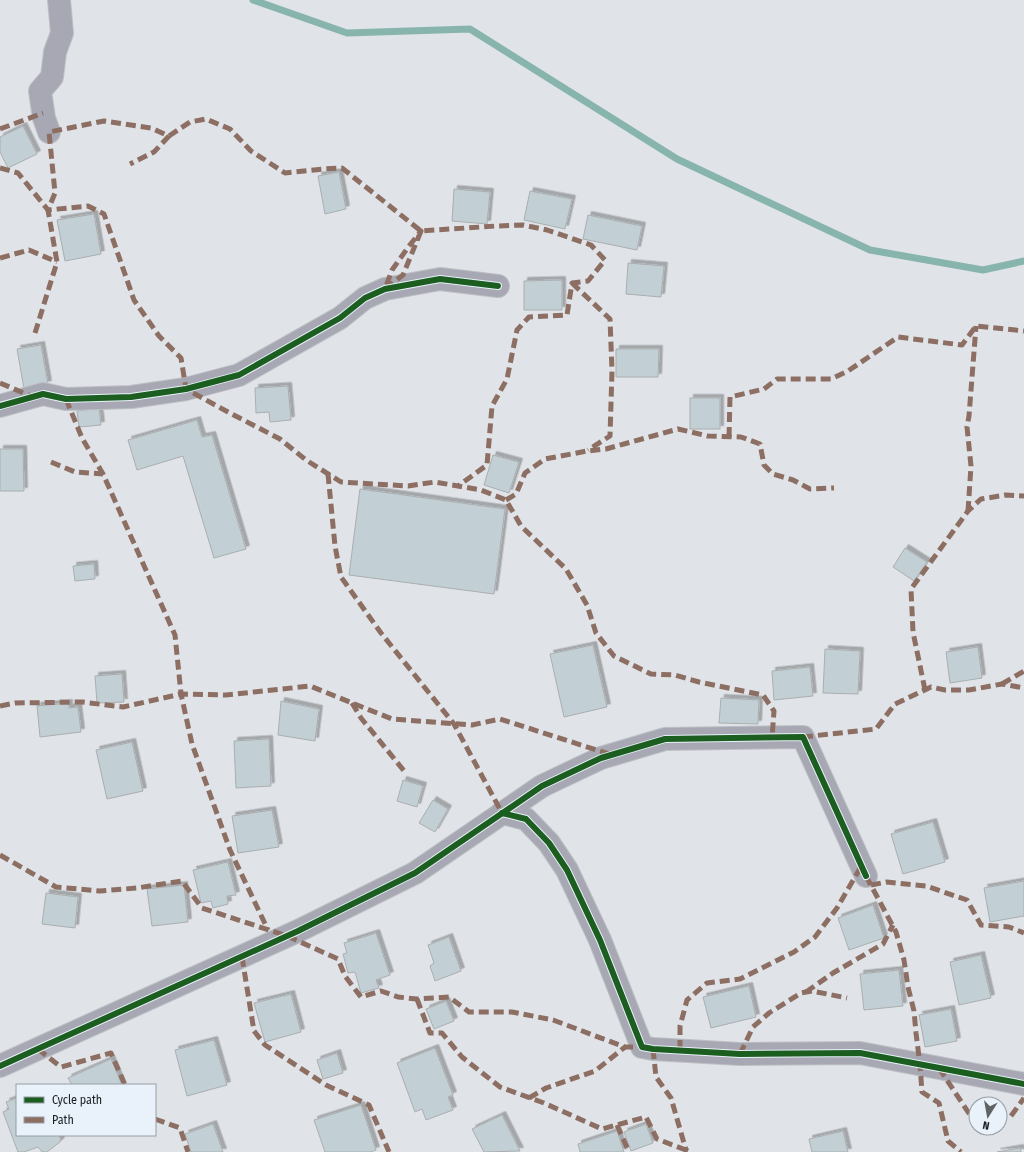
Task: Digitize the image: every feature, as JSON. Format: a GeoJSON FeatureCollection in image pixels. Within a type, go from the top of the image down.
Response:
{"type":"FeatureCollection","features":[{"type":"Feature","properties":{"kind":"street"},"geometry":{"type":"LineString","coordinates":[[49,132],[44,118],[40,91],[52,76],[55,52],[62,33],[59,0]]}},
{"type":"Feature","properties":{"kind":"street"},"geometry":{"type":"LineString","coordinates":[[0,406],[43,394],[66,399],[131,396],[186,389],[239,375],[340,318],[365,298],[385,289],[440,279],[498,286]]}},
{"type":"Feature","properties":{"kind":"street"},"geometry":{"type":"LineString","coordinates":[[0,1066],[298,931],[408,876],[421,869],[542,786],[601,758],[665,739],[803,737],[866,876]]}},
{"type":"Feature","properties":{"kind":"street"},"geometry":{"type":"LineString","coordinates":[[502,813],[526,819],[549,843],[567,870],[600,940],[642,1047],[653,1049],[740,1054],[860,1053],[1024,1084]]}},
{"type":"Feature","properties":{"kind":"building"},"geometry":{"type":"Polygon","coordinates":[[[23,126],[37,154],[8,168],[0,152],[0,137],[23,126]]]}},
{"type":"Feature","properties":{"kind":"building"},"geometry":{"type":"Polygon","coordinates":[[[339,172],[346,209],[325,214],[318,176],[339,172]]]}},
{"type":"Feature","properties":{"kind":"building"},"geometry":{"type":"Polygon","coordinates":[[[454,189],[490,192],[487,224],[452,221],[454,189]]]}},
{"type":"Feature","properties":{"kind":"building"},"geometry":{"type":"Polygon","coordinates":[[[530,191],[572,199],[565,229],[524,220],[530,191]]]}},
{"type":"Feature","properties":{"kind":"building"},"geometry":{"type":"Polygon","coordinates":[[[94,214],[101,254],[65,261],[57,220],[94,214]]]}},
{"type":"Feature","properties":{"kind":"building"},"geometry":{"type":"Polygon","coordinates":[[[588,215],[642,226],[637,250],[583,239],[588,215]]]}},
{"type":"Feature","properties":{"kind":"building"},"geometry":{"type":"Polygon","coordinates":[[[628,263],[664,266],[661,297],[626,294],[628,263]]]}},
{"type":"Feature","properties":{"kind":"building"},"geometry":{"type":"Polygon","coordinates":[[[562,280],[562,310],[524,310],[524,281],[562,280]]]}},
{"type":"Feature","properties":{"kind":"building"},"geometry":{"type":"Polygon","coordinates":[[[41,345],[48,384],[24,389],[17,349],[41,345]]]}},
{"type":"Feature","properties":{"kind":"building"},"geometry":{"type":"Polygon","coordinates":[[[616,349],[659,349],[658,377],[616,377],[616,349]]]}},
{"type":"Feature","properties":{"kind":"building"},"geometry":{"type":"Polygon","coordinates":[[[288,386],[291,420],[270,422],[269,412],[256,413],[255,388],[288,386]]]}},
{"type":"Feature","properties":{"kind":"building"},"geometry":{"type":"Polygon","coordinates":[[[690,398],[720,398],[720,429],[690,429],[690,398]]]}},
{"type":"Feature","properties":{"kind":"building"},"geometry":{"type":"Polygon","coordinates":[[[99,408],[101,425],[79,427],[77,411],[99,408]]]}},
{"type":"Feature","properties":{"kind":"building"},"geometry":{"type":"Polygon","coordinates":[[[197,420],[202,437],[212,435],[246,549],[214,558],[183,456],[137,470],[128,440],[197,420]]]}},
{"type":"Feature","properties":{"kind":"building"},"geometry":{"type":"Polygon","coordinates":[[[0,449],[23,449],[24,491],[0,491],[0,449]]]}},
{"type":"Feature","properties":{"kind":"building"},"geometry":{"type":"Polygon","coordinates":[[[493,455],[519,462],[509,493],[484,485],[493,455]]]}},
{"type":"Feature","properties":{"kind":"building"},"geometry":{"type":"Polygon","coordinates":[[[360,489],[505,509],[494,594],[349,575],[360,489]]]}},
{"type":"Feature","properties":{"kind":"building"},"geometry":{"type":"Polygon","coordinates":[[[905,548],[927,562],[914,581],[893,567],[905,548]]]}},
{"type":"Feature","properties":{"kind":"building"},"geometry":{"type":"Polygon","coordinates":[[[94,564],[95,579],[75,581],[73,566],[94,564]]]}},
{"type":"Feature","properties":{"kind":"building"},"geometry":{"type":"Polygon","coordinates":[[[593,645],[607,707],[564,717],[550,654],[593,645]]]}},
{"type":"Feature","properties":{"kind":"building"},"geometry":{"type":"Polygon","coordinates":[[[978,647],[982,678],[950,683],[946,652],[978,647]]]}},
{"type":"Feature","properties":{"kind":"building"},"geometry":{"type":"Polygon","coordinates":[[[825,649],[860,651],[858,694],[823,693],[825,649]]]}},
{"type":"Feature","properties":{"kind":"building"},"geometry":{"type":"Polygon","coordinates":[[[810,667],[813,696],[774,700],[772,671],[810,667]]]}},
{"type":"Feature","properties":{"kind":"building"},"geometry":{"type":"Polygon","coordinates":[[[122,674],[124,702],[97,703],[95,676],[122,674]]]}},
{"type":"Feature","properties":{"kind":"building"},"geometry":{"type":"Polygon","coordinates":[[[721,698],[759,700],[758,724],[719,723],[721,698]]]}},
{"type":"Feature","properties":{"kind":"building"},"geometry":{"type":"Polygon","coordinates":[[[281,701],[319,709],[315,741],[278,735],[281,701]]]}},
{"type":"Feature","properties":{"kind":"building"},"geometry":{"type":"Polygon","coordinates":[[[69,703],[69,708],[78,707],[81,732],[40,737],[37,706],[69,703]]]}},
{"type":"Feature","properties":{"kind":"building"},"geometry":{"type":"Polygon","coordinates":[[[269,739],[271,786],[236,788],[234,741],[269,739]]]}},
{"type":"Feature","properties":{"kind":"building"},"geometry":{"type":"Polygon","coordinates":[[[132,742],[143,791],[107,799],[96,750],[132,742]]]}},
{"type":"Feature","properties":{"kind":"building"},"geometry":{"type":"Polygon","coordinates":[[[403,780],[423,786],[417,807],[397,801],[403,780]]]}},
{"type":"Feature","properties":{"kind":"building"},"geometry":{"type":"Polygon","coordinates":[[[433,800],[448,809],[435,832],[419,823],[433,800]]]}},
{"type":"Feature","properties":{"kind":"building"},"geometry":{"type":"Polygon","coordinates":[[[272,810],[279,847],[238,853],[232,816],[272,810]]]}},
{"type":"Feature","properties":{"kind":"building"},"geometry":{"type":"Polygon","coordinates":[[[933,822],[945,862],[903,874],[891,834],[933,822]]]}},
{"type":"Feature","properties":{"kind":"building"},"geometry":{"type":"Polygon","coordinates":[[[228,862],[236,895],[227,896],[228,904],[213,908],[211,901],[201,903],[193,870],[228,862]]]}},
{"type":"Feature","properties":{"kind":"building"},"geometry":{"type":"Polygon","coordinates":[[[1024,881],[1024,916],[990,922],[984,888],[1024,881]]]}},
{"type":"Feature","properties":{"kind":"building"},"geometry":{"type":"Polygon","coordinates":[[[184,885],[188,922],[152,926],[147,889],[184,885]]]}},
{"type":"Feature","properties":{"kind":"building"},"geometry":{"type":"Polygon","coordinates":[[[46,893],[78,897],[75,928],[42,924],[46,893]]]}},
{"type":"Feature","properties":{"kind":"building"},"geometry":{"type":"Polygon","coordinates":[[[873,905],[884,938],[849,950],[838,918],[873,905]]]}},
{"type":"Feature","properties":{"kind":"building"},"geometry":{"type":"Polygon","coordinates":[[[376,933],[390,975],[376,980],[379,988],[361,993],[355,972],[348,973],[343,954],[347,953],[344,943],[376,933]]]}},
{"type":"Feature","properties":{"kind":"building"},"geometry":{"type":"Polygon","coordinates":[[[449,937],[461,971],[435,981],[430,966],[434,963],[428,945],[449,937]]]}},
{"type":"Feature","properties":{"kind":"building"},"geometry":{"type":"Polygon","coordinates":[[[981,955],[991,998],[959,1005],[950,962],[981,955]]]}},
{"type":"Feature","properties":{"kind":"building"},"geometry":{"type":"Polygon","coordinates":[[[899,970],[903,1006],[864,1010],[860,974],[899,970]]]}},
{"type":"Feature","properties":{"kind":"building"},"geometry":{"type":"Polygon","coordinates":[[[749,986],[756,1017],[711,1028],[703,997],[749,986]]]}},
{"type":"Feature","properties":{"kind":"building"},"geometry":{"type":"Polygon","coordinates":[[[291,994],[301,1032],[265,1042],[254,1003],[291,994]]]}},
{"type":"Feature","properties":{"kind":"building"},"geometry":{"type":"Polygon","coordinates":[[[446,1001],[454,1021],[434,1029],[426,1009],[446,1001]]]}},
{"type":"Feature","properties":{"kind":"building"},"geometry":{"type":"Polygon","coordinates":[[[951,1009],[957,1041],[925,1047],[919,1015],[951,1009]]]}},
{"type":"Feature","properties":{"kind":"building"},"geometry":{"type":"Polygon","coordinates":[[[214,1040],[227,1085],[187,1096],[175,1050],[214,1040]]]}},
{"type":"Feature","properties":{"kind":"building"},"geometry":{"type":"Polygon","coordinates":[[[435,1048],[453,1095],[448,1097],[453,1110],[426,1120],[422,1109],[415,1112],[397,1063],[435,1048]]]}},
{"type":"Feature","properties":{"kind":"building"},"geometry":{"type":"Polygon","coordinates":[[[337,1053],[343,1073],[323,1079],[317,1060],[337,1053]]]}},
{"type":"Feature","properties":{"kind":"building"},"geometry":{"type":"Polygon","coordinates":[[[111,1059],[122,1084],[71,1084],[68,1078],[111,1059]]]}},
{"type":"Feature","properties":{"kind":"building"},"geometry":{"type":"Polygon","coordinates":[[[16,1098],[16,1136],[59,1136],[61,1141],[47,1152],[42,1152],[38,1147],[24,1152],[18,1152],[3,1112],[9,1109],[6,1102],[16,1098]]]}},
{"type":"Feature","properties":{"kind":"building"},"geometry":{"type":"Polygon","coordinates":[[[361,1105],[376,1150],[370,1152],[325,1152],[314,1120],[361,1105]]]}},
{"type":"Feature","properties":{"kind":"building"},"geometry":{"type":"Polygon","coordinates":[[[502,1115],[520,1151],[484,1152],[472,1129],[502,1115]]]}},
{"type":"Feature","properties":{"kind":"building"},"geometry":{"type":"Polygon","coordinates":[[[213,1124],[223,1152],[191,1152],[185,1134],[213,1124]]]}},
{"type":"Feature","properties":{"kind":"building"},"geometry":{"type":"Polygon","coordinates":[[[646,1124],[653,1143],[631,1151],[624,1132],[646,1124]]]}},
{"type":"Feature","properties":{"kind":"building"},"geometry":{"type":"Polygon","coordinates":[[[617,1131],[624,1152],[580,1152],[578,1144],[617,1131]]]}},
{"type":"Feature","properties":{"kind":"building"},"geometry":{"type":"Polygon","coordinates":[[[843,1131],[848,1152],[812,1152],[809,1139],[843,1131]]]}},
{"type":"Feature","properties":{"kind":"building"},"geometry":{"type":"Polygon","coordinates":[[[1020,1148],[1021,1152],[997,1152],[1020,1148]]]}},
{"type":"Feature","properties":{"kind":"waterway"},"geometry":{"type":"LineString","coordinates":[[253,0],[347,33],[470,29],[677,159],[870,250],[983,270],[1024,261]]}},
{"type":"Feature","properties":{"kind":"marked path"},"geometry":{"type":"LineString","coordinates":[[0,129],[43,113]]}},
{"type":"Feature","properties":{"kind":"marked path"},"geometry":{"type":"LineString","coordinates":[[169,136],[190,122],[206,119],[230,129],[251,151],[285,173],[342,168],[421,231],[523,225],[547,230],[591,245],[605,260],[588,281],[572,283],[567,315],[529,317],[517,330],[507,379],[492,406],[487,465],[458,486]]}},
{"type":"Feature","properties":{"kind":"marked path"},"geometry":{"type":"LineString","coordinates":[[35,333],[57,262],[48,210],[55,193],[49,132],[104,121],[151,128],[169,136],[154,152],[130,164]]}},
{"type":"Feature","properties":{"kind":"marked path"},"geometry":{"type":"LineString","coordinates":[[0,168],[18,173],[48,210],[88,206],[104,214],[134,300],[159,336],[181,358],[186,389],[280,439],[306,460],[341,482],[408,486],[435,482],[481,490],[506,500],[521,526],[566,569],[587,605],[596,633],[614,656],[651,674],[675,675],[699,682],[763,695],[774,711],[772,738]]}},
{"type":"Feature","properties":{"kind":"marked path"},"geometry":{"type":"LineString","coordinates":[[421,231],[403,275],[385,289],[392,270],[421,231]]}},
{"type":"Feature","properties":{"kind":"marked path"},"geometry":{"type":"LineString","coordinates":[[0,258],[29,250],[57,262]]}},
{"type":"Feature","properties":{"kind":"marked path"},"geometry":{"type":"LineString","coordinates":[[572,283],[610,319],[612,371],[610,436],[588,450]]}},
{"type":"Feature","properties":{"kind":"marked path"},"geometry":{"type":"LineString","coordinates":[[729,437],[730,397],[764,389],[777,379],[831,379],[848,371],[898,337],[962,345],[976,326],[1024,331]]}},
{"type":"Feature","properties":{"kind":"marked path"},"geometry":{"type":"LineString","coordinates":[[968,511],[971,466],[967,427],[976,326]]}},
{"type":"Feature","properties":{"kind":"marked path"},"geometry":{"type":"LineString","coordinates":[[0,383],[33,397]]}},
{"type":"Feature","properties":{"kind":"marked path"},"geometry":{"type":"LineString","coordinates":[[66,399],[82,438],[103,474],[175,635],[181,694],[192,744],[230,850],[268,930]]}},
{"type":"Feature","properties":{"kind":"marked path"},"geometry":{"type":"LineString","coordinates":[[506,500],[516,494],[525,473],[545,459],[606,449],[678,429],[708,436],[741,437],[760,444],[764,465],[773,474],[793,480],[810,489],[834,488]]}},
{"type":"Feature","properties":{"kind":"marked path"},"geometry":{"type":"LineString","coordinates":[[51,462],[75,472],[103,474]]}},
{"type":"Feature","properties":{"kind":"marked path"},"geometry":{"type":"LineString","coordinates":[[328,474],[335,546],[341,577],[381,633],[454,724],[502,813]]}},
{"type":"Feature","properties":{"kind":"marked path"},"geometry":{"type":"LineString","coordinates":[[925,690],[913,632],[911,589],[968,511],[981,499],[1006,495],[1024,496]]}},
{"type":"Feature","properties":{"kind":"marked path"},"geometry":{"type":"LineString","coordinates":[[1002,684],[1024,671]]}},
{"type":"Feature","properties":{"kind":"marked path"},"geometry":{"type":"LineString","coordinates":[[803,737],[876,729],[895,704],[931,687],[945,690],[969,690],[1002,684],[1024,688]]}},
{"type":"Feature","properties":{"kind":"marked path"},"geometry":{"type":"LineString","coordinates":[[0,706],[15,703],[82,702],[123,707],[181,694],[226,695],[310,686],[392,719],[472,725],[500,719],[609,754]]}},
{"type":"Feature","properties":{"kind":"marked path"},"geometry":{"type":"LineString","coordinates":[[352,703],[361,718],[405,772]]}},
{"type":"Feature","properties":{"kind":"marked path"},"geometry":{"type":"LineString","coordinates":[[0,855],[56,887],[100,891],[137,888],[182,881],[202,908],[287,936],[338,959],[345,976],[361,997],[381,991],[398,997],[417,999],[449,997],[469,1012],[512,1012],[553,1020],[625,1047],[642,1047]]}},
{"type":"Feature","properties":{"kind":"marked path"},"geometry":{"type":"LineString","coordinates":[[680,1050],[680,1026],[687,1000],[707,983],[740,979],[794,952],[815,937],[837,908],[862,865]]}},
{"type":"Feature","properties":{"kind":"marked path"},"geometry":{"type":"LineString","coordinates":[[866,876],[896,932],[904,960],[908,987],[914,1011],[922,1092],[939,1103],[948,1141],[961,1152]]}},
{"type":"Feature","properties":{"kind":"marked path"},"geometry":{"type":"LineString","coordinates":[[871,885],[887,882],[926,886],[967,900],[981,925],[1009,927],[1024,933]]}},
{"type":"Feature","properties":{"kind":"marked path"},"geometry":{"type":"LineString","coordinates":[[806,992],[833,973],[883,944],[893,925]]}},
{"type":"Feature","properties":{"kind":"marked path"},"geometry":{"type":"LineString","coordinates":[[242,957],[254,1031],[265,1045],[326,1085],[369,1105],[389,1152]]}},
{"type":"Feature","properties":{"kind":"marked path"},"geometry":{"type":"LineString","coordinates":[[740,1054],[753,1027],[769,1013],[801,993],[812,991],[847,998]]}},
{"type":"Feature","properties":{"kind":"marked path"},"geometry":{"type":"LineString","coordinates":[[417,999],[430,1033],[442,1033],[462,1057],[500,1087],[544,1103],[602,1129],[646,1117],[657,1139],[686,1150]]}},
{"type":"Feature","properties":{"kind":"marked path"},"geometry":{"type":"LineString","coordinates":[[529,1098],[546,1088],[595,1071],[625,1047]]}},
{"type":"Feature","properties":{"kind":"marked path"},"geometry":{"type":"LineString","coordinates":[[38,1049],[61,1067],[111,1053],[125,1084]]}},
{"type":"Feature","properties":{"kind":"marked path"},"geometry":{"type":"LineString","coordinates":[[653,1049],[656,1077],[671,1098],[686,1150],[688,1151]]}},
{"type":"Feature","properties":{"kind":"marked path"},"geometry":{"type":"LineString","coordinates":[[939,1068],[968,1112]]}},
{"type":"Feature","properties":{"kind":"marked path"},"geometry":{"type":"LineString","coordinates":[[1011,1116],[1024,1098]]}},
{"type":"Feature","properties":{"kind":"marked path"},"geometry":{"type":"LineString","coordinates":[[156,1119],[180,1128],[188,1152]]}},
{"type":"Feature","properties":{"kind":"marked path"},"geometry":{"type":"LineString","coordinates":[[617,1125],[629,1152]]}},
{"type":"Feature","properties":{"kind":"cycle path"},"geometry":{"type":"LineString","coordinates":[[0,406],[43,394],[66,399],[131,397],[186,389],[239,375],[340,318],[365,298],[385,289],[440,279],[498,286]]}},
{"type":"Feature","properties":{"kind":"cycle path"},"geometry":{"type":"LineString","coordinates":[[0,1066],[298,931],[415,873],[542,786],[601,758],[665,739],[803,737],[866,876]]}},
{"type":"Feature","properties":{"kind":"cycle path"},"geometry":{"type":"LineString","coordinates":[[502,813],[526,819],[549,843],[567,870],[600,940],[642,1047],[653,1049],[740,1054],[860,1053],[1024,1084]]}}]}
